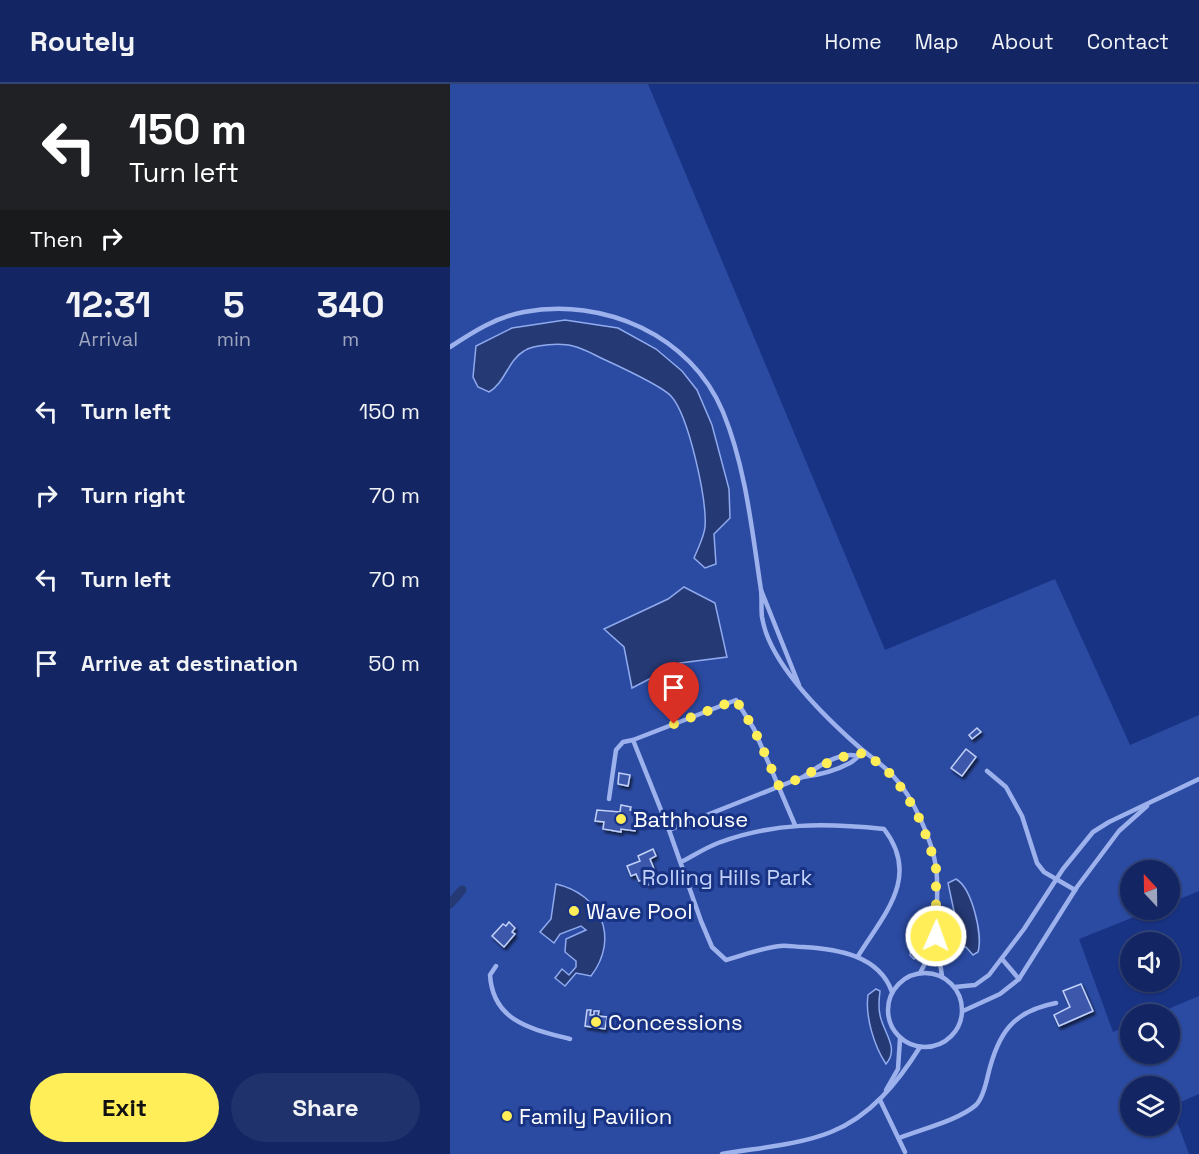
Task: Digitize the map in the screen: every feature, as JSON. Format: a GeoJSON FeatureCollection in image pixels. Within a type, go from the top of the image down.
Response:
{"type":"FeatureCollection","features":[{"type":"Feature","properties":{"kind":"lane"},"geometry":{"type":"LineString","coordinates":[[450,346],[482,327],[522,312],[566,309],[607,314],[648,329],[696,369],[722,410],[732,435],[746,496],[761,590],[762,618],[769,639],[785,668],[812,701],[894,777],[916,811],[924,830],[936,865],[936,936],[942,976]]}},
{"type":"Feature","properties":{"kind":"lane"},"geometry":{"type":"LineString","coordinates":[[761,590],[799,685]]}},
{"type":"Feature","properties":{"kind":"lane"},"geometry":{"type":"LineString","coordinates":[[609,799],[616,750],[623,742],[736,700],[754,729],[795,825]]}},
{"type":"Feature","properties":{"kind":"lane"},"geometry":{"type":"LineString","coordinates":[[633,740],[712,947],[726,960],[781,946],[826,948],[858,956],[879,971],[889,982],[892,992]]}},
{"type":"Feature","properties":{"kind":"lane"},"geometry":{"type":"LineString","coordinates":[[669,830],[803,777],[822,775],[854,762],[857,756],[865,752]]}},
{"type":"Feature","properties":{"kind":"lane"},"geometry":{"type":"LineString","coordinates":[[803,777],[818,766],[850,754],[857,756]]}},
{"type":"Feature","properties":{"kind":"lane"},"geometry":{"type":"LineString","coordinates":[[987,771],[1006,787],[1022,816],[1037,863],[1044,872],[1075,890]]}},
{"type":"Feature","properties":{"kind":"lane"},"geometry":{"type":"LineString","coordinates":[[955,987],[975,985],[989,975],[1024,929],[1063,869],[1093,832],[1199,779]]}},
{"type":"Feature","properties":{"kind":"lane"},"geometry":{"type":"LineString","coordinates":[[963,1011],[1000,994],[1019,979],[1075,890],[1119,831],[1151,802]]}},
{"type":"Feature","properties":{"kind":"lane"},"geometry":{"type":"LineString","coordinates":[[681,862],[717,843],[757,831],[795,825],[835,824],[884,829],[896,847],[900,860],[899,885],[858,956]]}},
{"type":"Feature","properties":{"kind":"lane"},"geometry":{"type":"LineString","coordinates":[[920,973],[936,936]]}},
{"type":"Feature","properties":{"kind":"lane"},"geometry":{"type":"LineString","coordinates":[[1002,959],[1019,979]]}},
{"type":"Feature","properties":{"kind":"lane"},"geometry":{"type":"LineString","coordinates":[[496,966],[490,975],[490,987],[497,1003],[507,1014],[519,1023],[570,1039]]}},
{"type":"Feature","properties":{"kind":"lane"},"geometry":{"type":"LineString","coordinates":[[932,973],[942,976],[955,987],[961,998],[963,1011],[954,1034],[945,1042],[933,1047],[920,1047],[900,1039],[892,1029],[888,1017],[888,1004],[892,992],[899,982],[909,976],[932,973]]}},
{"type":"Feature","properties":{"kind":"lane"},"geometry":{"type":"LineString","coordinates":[[899,1138],[959,1115],[978,1104],[986,1086],[993,1052],[1004,1032],[1020,1015],[1040,1006],[1056,1003]]}},
{"type":"Feature","properties":{"kind":"lane"},"geometry":{"type":"LineString","coordinates":[[880,1100],[898,1069],[900,1039]]}},
{"type":"Feature","properties":{"kind":"lane"},"geometry":{"type":"LineString","coordinates":[[722,1154],[830,1133],[850,1122],[880,1100],[906,1070],[920,1047]]}},
{"type":"Feature","properties":{"kind":"lane"},"geometry":{"type":"LineString","coordinates":[[880,1100],[905,1152]]}},
{"type":"Feature","properties":{"kind":"green space","name":"Rolling Hills Park"},"geometry":{"type":"Polygon","coordinates":[[[450,84],[648,84],[885,650],[1055,579],[1130,745],[1199,715],[1199,891],[1180,899],[1180,860],[1120,860],[1120,920],[1126,920],[1079,939],[1113,1032],[1120,1029],[1120,1064],[1180,1064],[1180,1004],[1199,996],[1199,1094],[1180,1102],[1180,1076],[1120,1076],[1120,1136],[1180,1136],[1180,1130],[1189,1154],[450,1154],[450,84]]]}},
{"type":"Feature","properties":{"kind":"shaded area"},"geometry":{"type":"Polygon","coordinates":[[[565,320],[618,328],[656,349],[682,371],[697,390],[712,425],[729,489],[730,518],[714,534],[716,564],[705,568],[694,558],[705,527],[700,479],[684,421],[678,406],[666,391],[586,351],[562,345],[529,349],[514,360],[489,392],[478,387],[473,377],[476,346],[512,328],[565,320]]]}},
{"type":"Feature","properties":{"kind":"shaded area"},"geometry":{"type":"Polygon","coordinates":[[[684,587],[715,603],[727,657],[680,663],[632,688],[624,647],[604,629],[668,599],[684,587]]]}},
{"type":"Feature","properties":{"kind":"shaded area"},"geometry":{"type":"Polygon","coordinates":[[[956,879],[967,892],[975,912],[979,944],[978,952],[973,955],[966,947],[958,946],[953,941],[958,930],[948,883],[956,879]]]}},
{"type":"Feature","properties":{"kind":"shaded area"},"geometry":{"type":"Polygon","coordinates":[[[556,884],[572,889],[585,897],[594,907],[605,933],[600,962],[591,976],[576,973],[565,986],[555,978],[562,969],[569,975],[576,967],[576,961],[565,952],[566,939],[586,930],[581,926],[560,934],[554,943],[540,932],[551,919],[556,884]]]}},
{"type":"Feature","properties":{"kind":"shaded area"},"geometry":{"type":"Polygon","coordinates":[[[926,913],[924,945],[919,956],[914,959],[910,955],[912,944],[926,913]]]}},
{"type":"Feature","properties":{"kind":"shaded area"},"geometry":{"type":"Polygon","coordinates":[[[876,989],[880,991],[879,1012],[891,1046],[890,1058],[886,1064],[874,1040],[869,1021],[868,995],[876,989]]]}},
{"type":"Feature","properties":{"kind":"building"},"geometry":{"type":"Polygon","coordinates":[[[977,728],[981,732],[972,739],[969,735],[977,728]]]}},
{"type":"Feature","properties":{"kind":"building"},"geometry":{"type":"Polygon","coordinates":[[[966,749],[976,757],[962,776],[951,768],[966,749]]]}},
{"type":"Feature","properties":{"kind":"building"},"geometry":{"type":"Polygon","coordinates":[[[619,773],[630,775],[628,786],[618,784],[619,773]]]}},
{"type":"Feature","properties":{"kind":"building","name":"Bathhouse"},"geometry":{"type":"Polygon","coordinates":[[[621,805],[631,807],[630,810],[637,812],[637,815],[646,816],[644,826],[636,824],[635,831],[621,829],[621,832],[603,829],[604,822],[595,821],[597,810],[620,812],[621,805]]]}},
{"type":"Feature","properties":{"kind":"building"},"geometry":{"type":"Polygon","coordinates":[[[653,849],[656,856],[650,859],[659,881],[648,885],[646,879],[639,881],[636,874],[631,876],[627,866],[640,861],[638,856],[653,849]]]}},
{"type":"Feature","properties":{"kind":"building"},"geometry":{"type":"Polygon","coordinates":[[[509,922],[515,928],[512,932],[515,934],[504,947],[492,936],[503,924],[506,926],[509,922]]]}},
{"type":"Feature","properties":{"kind":"building"},"geometry":{"type":"Polygon","coordinates":[[[1081,984],[1093,1011],[1059,1026],[1054,1015],[1070,1007],[1063,991],[1081,984]]]}},
{"type":"Feature","properties":{"kind":"building","name":"Concessions"},"geometry":{"type":"Polygon","coordinates":[[[587,1010],[591,1010],[590,1015],[594,1015],[594,1011],[599,1011],[598,1016],[607,1017],[605,1029],[585,1026],[587,1010]]]}},
{"type":"Feature","properties":{"kind":"waterway"},"geometry":{"type":"LineString","coordinates":[[450,904],[462,890]]}},
{"type":"Feature","properties":{"kind":"place","name":"Bathhouse"},"geometry":{"type":"Point","coordinates":[621,819]}},
{"type":"Feature","properties":{"kind":"place","name":"Wave Pool"},"geometry":{"type":"Point","coordinates":[574,911]}},
{"type":"Feature","properties":{"kind":"place","name":"Concessions"},"geometry":{"type":"Point","coordinates":[596,1022]}},
{"type":"Feature","properties":{"kind":"place","name":"Family Pavilion"},"geometry":{"type":"Point","coordinates":[507,1116]}},
{"type":"Feature","properties":{"kind":"route"},"geometry":{"type":"LineString","coordinates":[[674,724],[736,700],[754,729],[779,786],[803,777],[818,766],[850,754],[857,756],[865,752],[894,777],[916,811],[924,830],[936,865],[936,936]]}}]}
